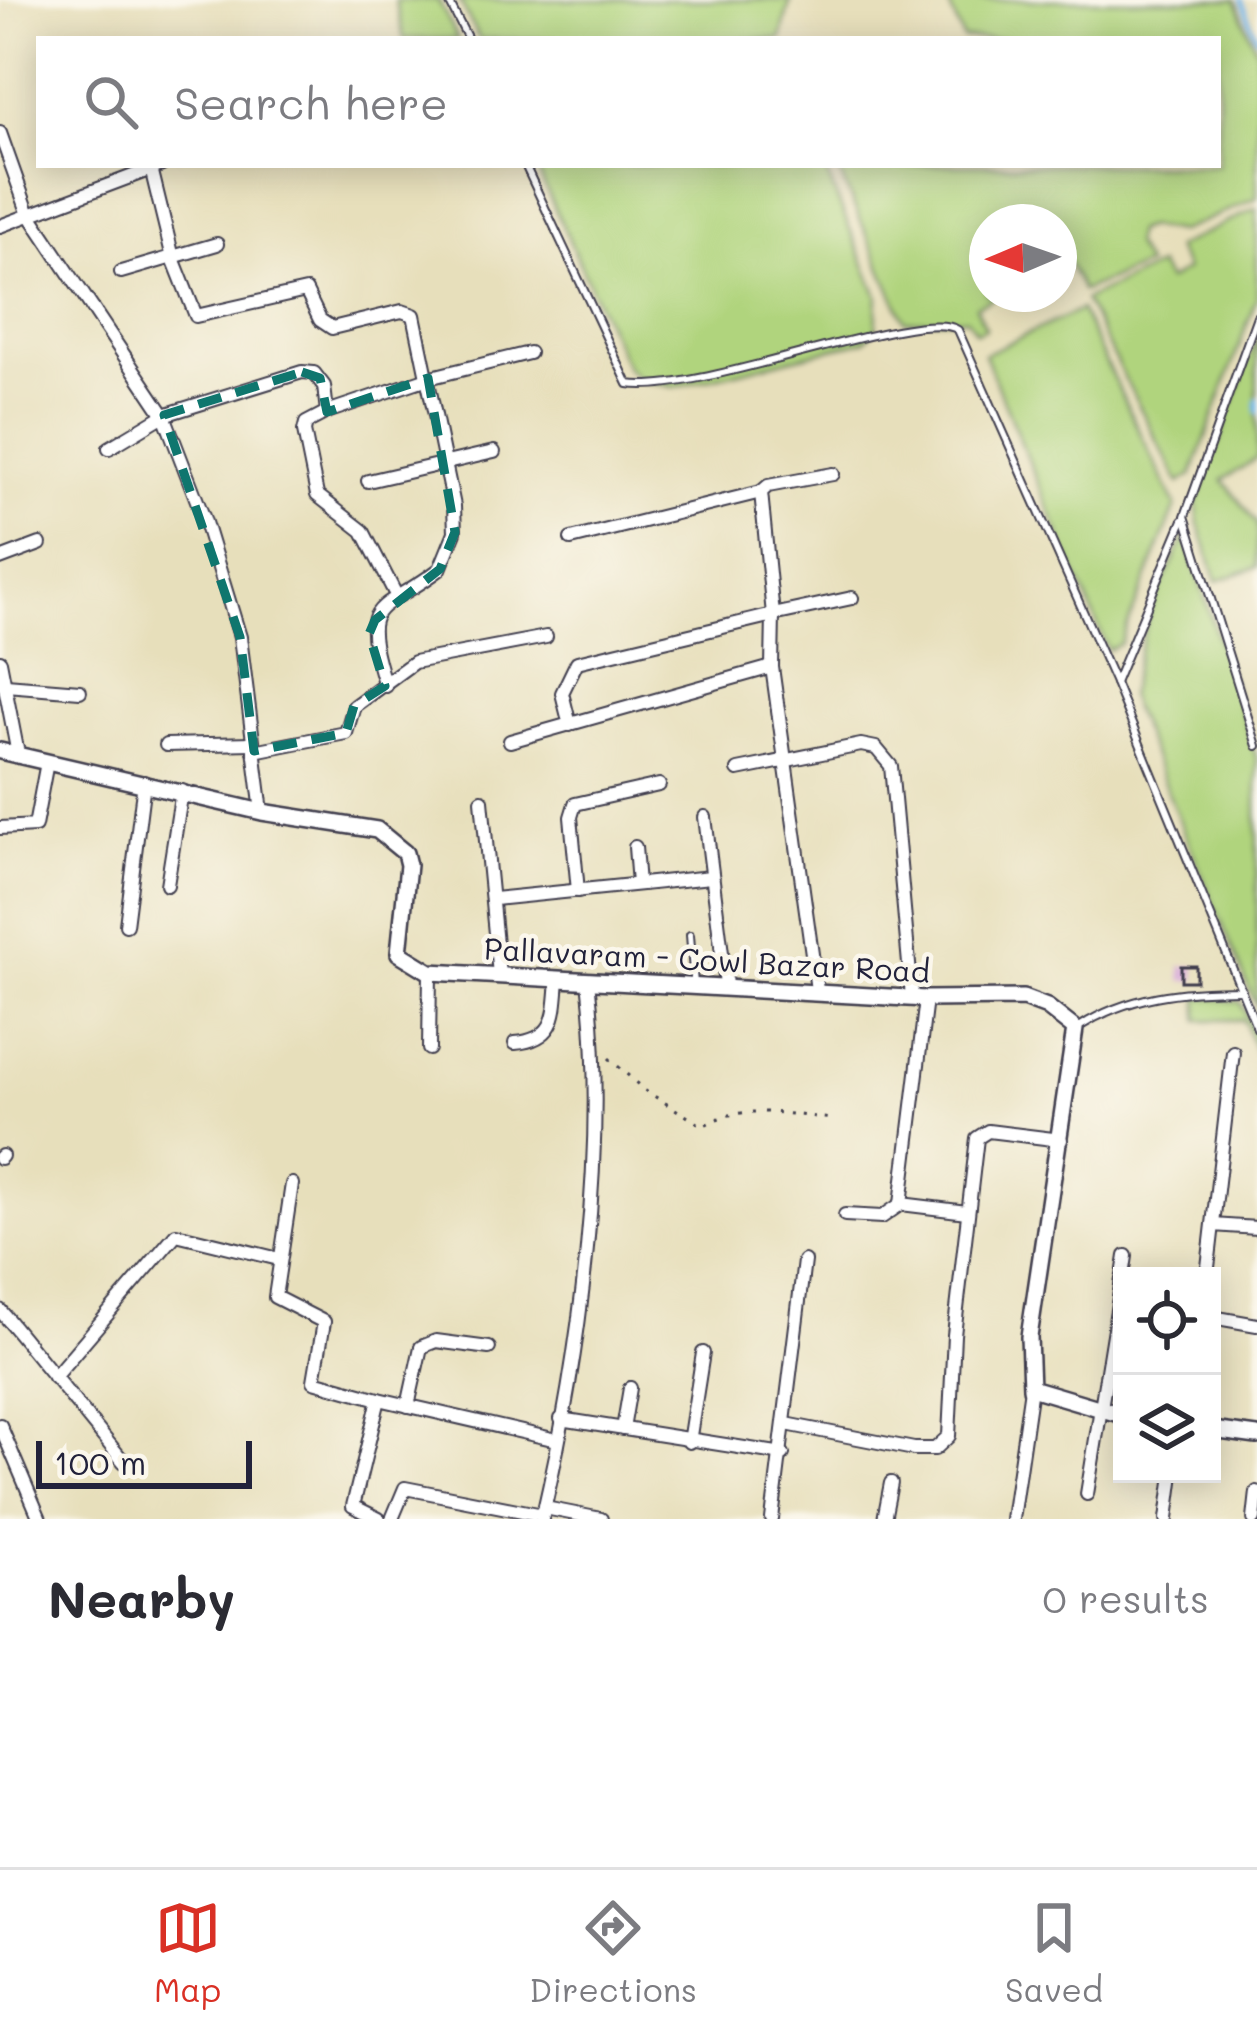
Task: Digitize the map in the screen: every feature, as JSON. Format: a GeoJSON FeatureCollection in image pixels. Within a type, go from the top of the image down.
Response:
{"type":"FeatureCollection","features":[{"type":"Feature","properties":{"kind":"street"},"geometry":{"type":"LineString","coordinates":[[0,133],[28,212],[164,416],[204,519],[240,637],[262,812]]}},
{"type":"Feature","properties":{"kind":"street"},"geometry":{"type":"LineString","coordinates":[[0,226],[150,168]]}},
{"type":"Feature","properties":{"kind":"street"},"geometry":{"type":"LineString","coordinates":[[156,168],[173,258],[196,316],[306,291],[320,320],[332,328],[409,311],[417,324],[455,532],[434,574],[396,595],[369,634],[385,686]]}},
{"type":"Feature","properties":{"kind":"street"},"geometry":{"type":"LineString","coordinates":[[122,272],[217,244]]}},
{"type":"Feature","properties":{"kind":"street"},"geometry":{"type":"LineString","coordinates":[[396,595],[363,531],[317,496],[306,423],[428,377],[529,353]]}},
{"type":"Feature","properties":{"kind":"street"},"geometry":{"type":"LineString","coordinates":[[109,448],[164,416],[308,371],[320,378],[327,412]]}},
{"type":"Feature","properties":{"kind":"street"},"geometry":{"type":"LineString","coordinates":[[368,481],[494,452]]}},
{"type":"Feature","properties":{"kind":"street"},"geometry":{"type":"LineString","coordinates":[[571,539],[832,474]]}},
{"type":"Feature","properties":{"kind":"street"},"geometry":{"type":"LineString","coordinates":[[761,492],[772,667],[789,761],[817,990]]}},
{"type":"Feature","properties":{"kind":"street"},"geometry":{"type":"LineString","coordinates":[[0,559],[40,544]]}},
{"type":"Feature","properties":{"kind":"street"},"geometry":{"type":"LineString","coordinates":[[570,724],[562,693],[577,662],[852,598]]}},
{"type":"Feature","properties":{"kind":"street"},"geometry":{"type":"LineString","coordinates":[[166,745],[254,747],[346,733],[354,706],[414,662],[546,637]]}},
{"type":"Feature","properties":{"kind":"street"},"geometry":{"type":"LineString","coordinates":[[0,661],[6,685],[9,753],[262,812],[353,824],[392,839],[408,865],[398,953],[430,972],[429,1048]]}},
{"type":"Feature","properties":{"kind":"street"},"geometry":{"type":"LineString","coordinates":[[510,741],[772,667]]}},
{"type":"Feature","properties":{"kind":"street"},"geometry":{"type":"LineString","coordinates":[[6,685],[80,691]]}},
{"type":"Feature","properties":{"kind":"street"},"geometry":{"type":"LineString","coordinates":[[738,770],[861,745],[876,748],[890,766],[919,998],[901,1204],[890,1216],[845,1215]]}},
{"type":"Feature","properties":{"kind":"street"},"geometry":{"type":"LineString","coordinates":[[0,828],[35,826],[47,762]]}},
{"type":"Feature","properties":{"kind":"street"},"geometry":{"type":"LineString","coordinates":[[126,926],[145,782]]}},
{"type":"Feature","properties":{"kind":"street"},"geometry":{"type":"LineString","coordinates":[[578,891],[571,817],[575,804],[659,785]]}},
{"type":"Feature","properties":{"kind":"street"},"geometry":{"type":"LineString","coordinates":[[167,885],[182,791]]}},
{"type":"Feature","properties":{"kind":"street"},"geometry":{"type":"LineString","coordinates":[[482,800],[499,974]]}},
{"type":"Feature","properties":{"kind":"street"},"geometry":{"type":"LineString","coordinates":[[705,817],[727,986]]}},
{"type":"Feature","properties":{"kind":"street"},"geometry":{"type":"LineString","coordinates":[[635,847],[638,884]]}},
{"type":"Feature","properties":{"kind":"street"},"geometry":{"type":"LineString","coordinates":[[494,899],[712,877]]}},
{"type":"Feature","properties":{"kind":"street","name":"Pallavaram - Cowl Bazar Road"},"geometry":{"type":"LineString","coordinates":[[430,972],[919,998],[1023,998],[1047,1007],[1075,1029]]}},
{"type":"Feature","properties":{"kind":"street"},"geometry":{"type":"LineString","coordinates":[[515,1043],[538,1041],[552,1028],[558,979]]}},
{"type":"Feature","properties":{"kind":"street"},"geometry":{"type":"LineString","coordinates":[[543,1514],[576,1334],[598,1097],[588,981]]}},
{"type":"Feature","properties":{"kind":"street"},"geometry":{"type":"LineString","coordinates":[[1012,1519],[1031,1388],[1029,1337],[1075,1029]]}},
{"type":"Feature","properties":{"kind":"street"},"geometry":{"type":"LineString","coordinates":[[1208,1267],[1233,1052]]}},
{"type":"Feature","properties":{"kind":"street"},"geometry":{"type":"LineString","coordinates":[[786,1424],[914,1449],[934,1449],[949,1436],[967,1212],[981,1132],[1061,1140]]}},
{"type":"Feature","properties":{"kind":"street"},"geometry":{"type":"LineString","coordinates":[[292,1184],[279,1259],[278,1302],[316,1314],[324,1322],[314,1381],[557,1440]]}},
{"type":"Feature","properties":{"kind":"street"},"geometry":{"type":"LineString","coordinates":[[901,1204],[967,1212]]}},
{"type":"Feature","properties":{"kind":"street"},"geometry":{"type":"LineString","coordinates":[[1213,1225],[1257,1228]]}},
{"type":"Feature","properties":{"kind":"street"},"geometry":{"type":"LineString","coordinates":[[54,1376],[176,1234],[279,1259]]}},
{"type":"Feature","properties":{"kind":"street"},"geometry":{"type":"LineString","coordinates":[[1124,1267],[1126,1256]]}},
{"type":"Feature","properties":{"kind":"street"},"geometry":{"type":"LineString","coordinates":[[790,1519],[772,1517],[804,1262]]}},
{"type":"Feature","properties":{"kind":"street"},"geometry":{"type":"LineString","coordinates":[[0,1310],[124,1462]]}},
{"type":"Feature","properties":{"kind":"street"},"geometry":{"type":"LineString","coordinates":[[1221,1319],[1257,1325]]}},
{"type":"Feature","properties":{"kind":"street"},"geometry":{"type":"LineString","coordinates":[[408,1406],[421,1347],[436,1341],[489,1348]]}},
{"type":"Feature","properties":{"kind":"street"},"geometry":{"type":"LineString","coordinates":[[1087,1494],[1113,1342]]}},
{"type":"Feature","properties":{"kind":"street"},"geometry":{"type":"LineString","coordinates":[[689,1442],[703,1353]]}},
{"type":"Feature","properties":{"kind":"street"},"geometry":{"type":"LineString","coordinates":[[623,1429],[630,1388]]}},
{"type":"Feature","properties":{"kind":"street"},"geometry":{"type":"LineString","coordinates":[[1031,1388],[1113,1413]]}},
{"type":"Feature","properties":{"kind":"street"},"geometry":{"type":"LineString","coordinates":[[379,1399],[353,1506],[380,1519]]}},
{"type":"Feature","properties":{"kind":"street"},"geometry":{"type":"LineString","coordinates":[[561,1419],[783,1454]]}},
{"type":"Feature","properties":{"kind":"street"},"geometry":{"type":"LineString","coordinates":[[0,1425],[40,1519]]}},
{"type":"Feature","properties":{"kind":"street"},"geometry":{"type":"LineString","coordinates":[[1221,1431],[1257,1436]]}},
{"type":"Feature","properties":{"kind":"street"},"geometry":{"type":"LineString","coordinates":[[884,1519],[891,1483]]}},
{"type":"Feature","properties":{"kind":"street"},"geometry":{"type":"LineString","coordinates":[[1167,1519],[1173,1483]]}},
{"type":"Feature","properties":{"kind":"street"},"geometry":{"type":"LineString","coordinates":[[392,1519],[405,1488],[543,1514],[601,1519]]}},
{"type":"Feature","properties":{"kind":"street"},"geometry":{"type":"LineString","coordinates":[[1254,1519],[1257,1492]]}},
{"type":"Feature","properties":{"kind":"lane"},"geometry":{"type":"LineString","coordinates":[[448,0],[466,36]]}},
{"type":"Feature","properties":{"kind":"lane"},"geometry":{"type":"LineString","coordinates":[[525,168],[612,359],[628,384],[672,386],[903,330],[953,325],[1115,683],[1257,1028]]}},
{"type":"Feature","properties":{"kind":"lane"},"geometry":{"type":"LineString","coordinates":[[1115,683],[1185,517],[1257,316]]}},
{"type":"Feature","properties":{"kind":"lane"},"geometry":{"type":"LineString","coordinates":[[1185,517],[1257,746]]}},
{"type":"Feature","properties":{"kind":"lane"},"geometry":{"type":"LineString","coordinates":[[690,935],[694,985]]}},
{"type":"Feature","properties":{"kind":"lane"},"geometry":{"type":"LineString","coordinates":[[1075,1029],[1110,1007],[1144,999],[1182,991],[1242,990]]}},
{"type":"Feature","properties":{"kind":"path"},"geometry":{"type":"LineString","coordinates":[[596,1047],[644,1090],[703,1126],[724,1113],[741,1111],[833,1119]]}},
{"type":"Feature","properties":{"kind":"highlighted area"},"geometry":{"type":"Polygon","coordinates":[[[302,372],[320,378],[327,412],[428,378],[455,532],[440,569],[375,620],[369,634],[385,686],[354,706],[346,733],[254,751],[240,637],[164,415],[302,372]]]}},
{"type":"Feature","properties":{"kind":"green space"},"geometry":{"type":"Polygon","coordinates":[[[395,0],[438,0],[456,36],[403,36],[395,0]]]}},
{"type":"Feature","properties":{"kind":"green space"},"geometry":{"type":"Polygon","coordinates":[[[459,0],[790,0],[782,36],[477,36],[459,0]]]}},
{"type":"Feature","properties":{"kind":"green space"},"geometry":{"type":"Polygon","coordinates":[[[947,0],[1235,0],[1257,51],[1257,198],[1179,232],[1148,227],[1136,231],[1133,244],[1146,265],[1082,291],[1077,281],[1077,204],[969,204],[969,312],[978,312],[985,328],[976,332],[967,318],[905,321],[837,168],[1221,168],[1221,36],[962,36],[947,0]]]}},
{"type":"Feature","properties":{"kind":"green space"},"geometry":{"type":"Polygon","coordinates":[[[536,168],[824,168],[878,296],[876,329],[864,341],[674,387],[643,381],[627,368],[536,168]]]}},
{"type":"Feature","properties":{"kind":"green space"},"geometry":{"type":"Polygon","coordinates":[[[1257,208],[1257,297],[1192,475],[1179,483],[1084,300],[1158,266],[1167,281],[1186,270],[1175,248],[1257,208]]]}},
{"type":"Feature","properties":{"kind":"green space"},"geometry":{"type":"Polygon","coordinates":[[[1077,311],[1176,506],[1120,644],[1108,650],[984,354],[1077,311]]]}},
{"type":"Feature","properties":{"kind":"green space"},"geometry":{"type":"Polygon","coordinates":[[[1257,337],[1257,458],[1223,480],[1257,524],[1257,567],[1217,581],[1197,503],[1257,337]]]}},
{"type":"Feature","properties":{"kind":"green space"},"geometry":{"type":"Polygon","coordinates":[[[1185,536],[1257,760],[1257,1008],[1128,696],[1149,613],[1185,536]]]}},
{"type":"Feature","properties":{"kind":"green space"},"geometry":{"type":"Polygon","coordinates":[[[1199,997],[1240,1002],[1257,1037],[1257,1055],[1243,1020],[1199,1020],[1199,997]]]}},
{"type":"Feature","properties":{"kind":"building"},"geometry":{"type":"Polygon","coordinates":[[[1181,966],[1196,966],[1196,981],[1181,981],[1181,966]]]}},
{"type":"Feature","properties":{"kind":"waterway"},"geometry":{"type":"LineString","coordinates":[[1241,0],[1257,38]]}},
{"type":"Feature","properties":{"kind":"waterway"},"geometry":{"type":"LineString","coordinates":[[1257,400],[1257,412]]}}]}
